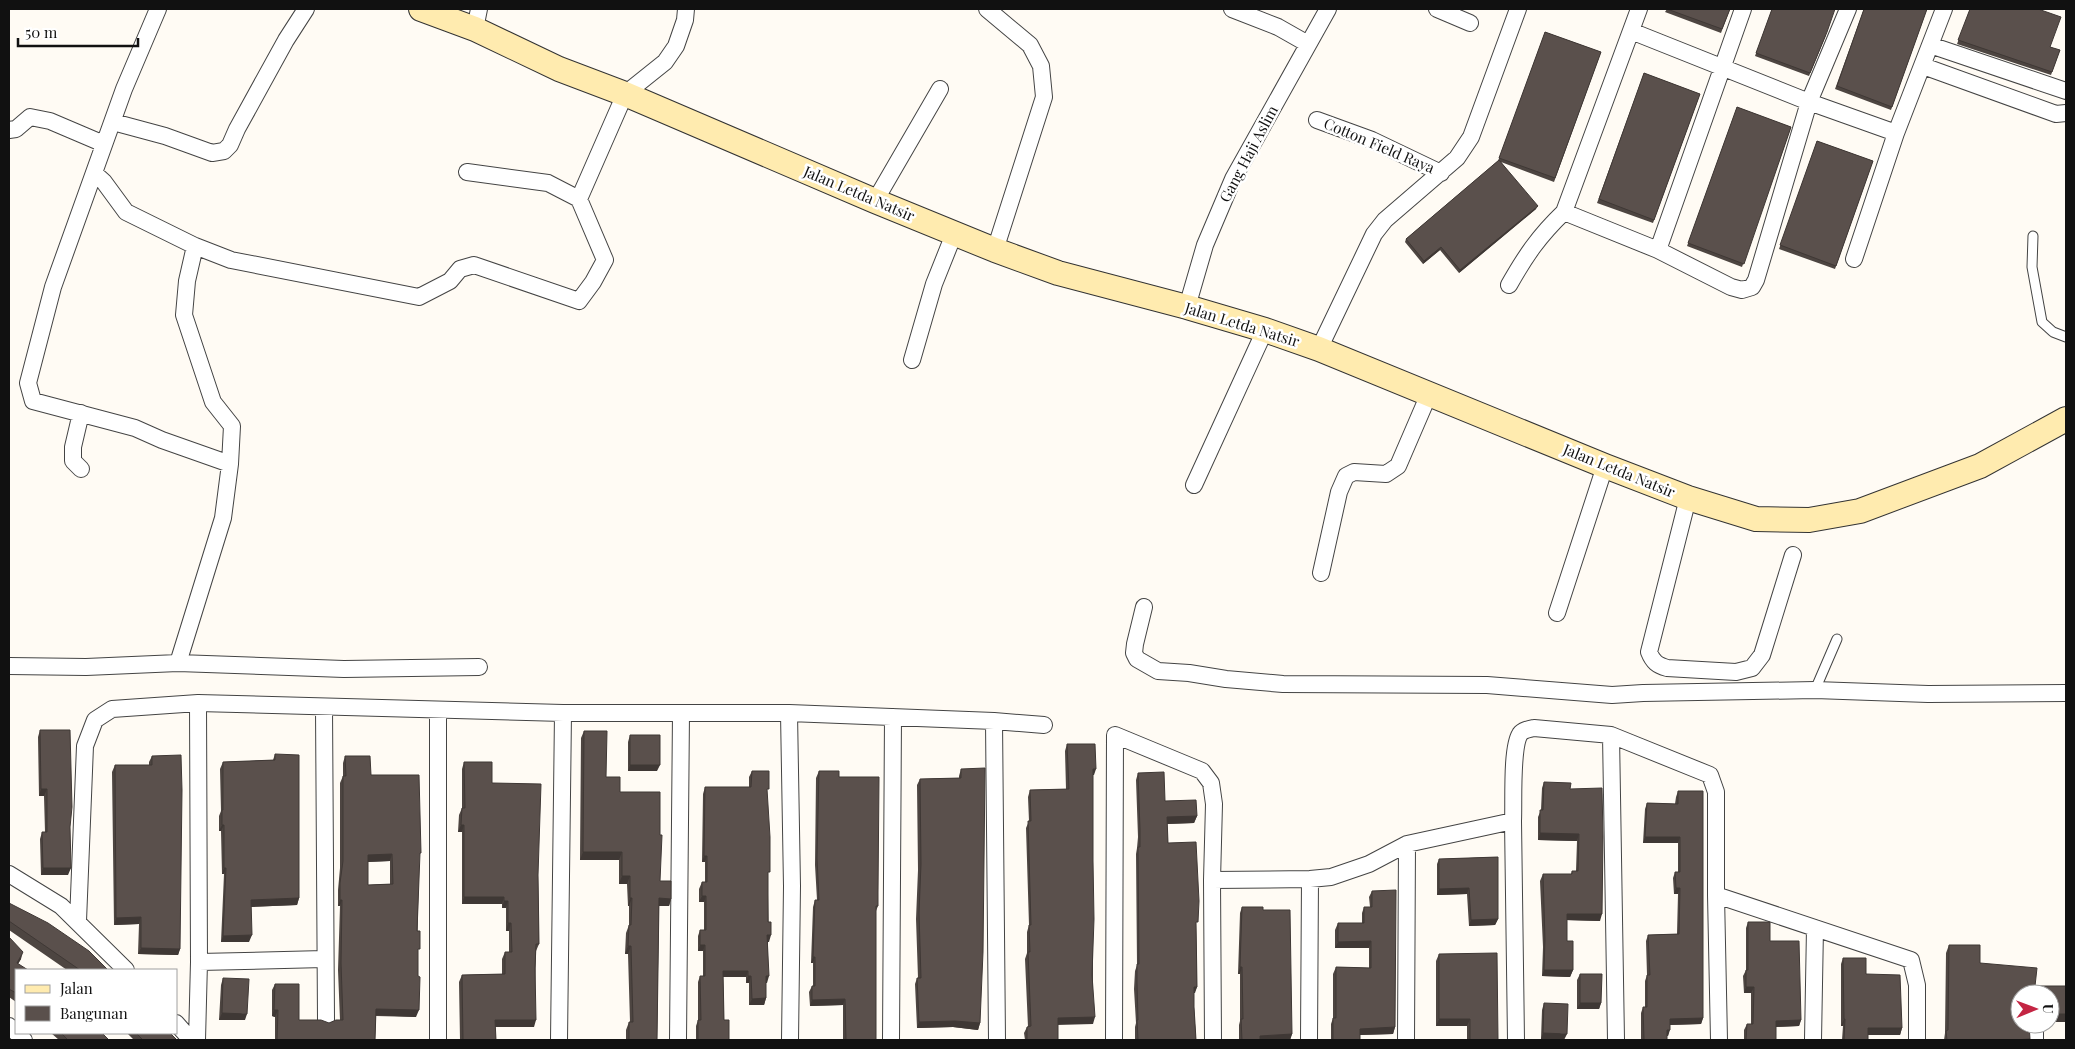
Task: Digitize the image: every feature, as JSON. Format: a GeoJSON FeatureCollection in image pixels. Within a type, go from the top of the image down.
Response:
{"type":"FeatureCollection","features":[{"type":"Feature","properties":{"kind":"main road","name":"Jalan Letda Natsir"},"geometry":{"type":"LineString","coordinates":[[421,9],[477,19],[559,69],[625,94],[875,202],[995,250],[1058,273],[1187,307],[1319,348],[1605,466],[1688,498],[1756,519],[1809,520],[1860,511],[1980,466],[2066,419]]}},
{"type":"Feature","properties":{"kind":"street"},"geometry":{"type":"LineString","coordinates":[[158,9],[124,89],[53,287],[28,384],[33,401],[135,428],[162,440],[230,464]]}},
{"type":"Feature","properties":{"kind":"street"},"geometry":{"type":"LineString","coordinates":[[113,122],[165,136],[212,153],[224,151],[230,145],[286,40],[306,9]]}},
{"type":"Feature","properties":{"kind":"street"},"geometry":{"type":"LineString","coordinates":[[580,199],[625,94],[665,62],[676,46],[685,20],[686,9]]}},
{"type":"Feature","properties":{"kind":"street"},"geometry":{"type":"LineString","coordinates":[[988,9],[1030,45],[1041,66],[1044,97],[995,250]]}},
{"type":"Feature","properties":{"kind":"street"},"geometry":{"type":"LineString","coordinates":[[1232,9],[1278,28],[1308,44]]}},
{"type":"Feature","properties":{"kind":"street","name":"Gang Haji Aslim"},"geometry":{"type":"LineString","coordinates":[[1187,307],[1205,245],[1233,179],[1284,91],[1328,9]]}},
{"type":"Feature","properties":{"kind":"street"},"geometry":{"type":"LineString","coordinates":[[1437,9],[1470,23]]}},
{"type":"Feature","properties":{"kind":"street"},"geometry":{"type":"LineString","coordinates":[[1319,348],[1374,234],[1384,220],[1457,158],[1471,137],[1518,9]]}},
{"type":"Feature","properties":{"kind":"street"},"geometry":{"type":"LineString","coordinates":[[1509,285],[1527,253],[1564,212],[1639,9]]}},
{"type":"Feature","properties":{"kind":"street"},"geometry":{"type":"LineString","coordinates":[[1658,250],[1721,66],[1743,9]]}},
{"type":"Feature","properties":{"kind":"street"},"geometry":{"type":"LineString","coordinates":[[1564,212],[1658,250],[1731,287],[1742,290],[1752,287],[1756,280],[1809,102],[1848,9]]}},
{"type":"Feature","properties":{"kind":"street"},"geometry":{"type":"LineString","coordinates":[[1854,259],[1896,133],[1944,9]]}},
{"type":"Feature","properties":{"kind":"street"},"geometry":{"type":"LineString","coordinates":[[1631,31],[1809,102],[1896,133]]}},
{"type":"Feature","properties":{"kind":"street"},"geometry":{"type":"LineString","coordinates":[[1930,45],[2066,90]]}},
{"type":"Feature","properties":{"kind":"street"},"geometry":{"type":"LineString","coordinates":[[1923,66],[2056,114],[2066,113]]}},
{"type":"Feature","properties":{"kind":"street"},"geometry":{"type":"LineString","coordinates":[[875,202],[940,89]]}},
{"type":"Feature","properties":{"kind":"street"},"geometry":{"type":"LineString","coordinates":[[9,130],[16,129],[30,117],[50,121],[104,144]]}},
{"type":"Feature","properties":{"kind":"street","name":"Cotton Field Raya"},"geometry":{"type":"LineString","coordinates":[[1317,120],[1372,140],[1441,173]]}},
{"type":"Feature","properties":{"kind":"street"},"geometry":{"type":"LineString","coordinates":[[94,173],[104,182],[126,212],[195,246],[231,260],[419,297],[450,281],[460,268],[474,265],[579,301],[593,282],[605,260],[580,199],[548,183],[467,172]]}},
{"type":"Feature","properties":{"kind":"street"},"geometry":{"type":"LineString","coordinates":[[912,360],[934,284],[954,234]]}},
{"type":"Feature","properties":{"kind":"street"},"geometry":{"type":"LineString","coordinates":[[178,663],[223,518],[230,464],[232,426],[214,402],[184,315],[187,281],[195,246]]}},
{"type":"Feature","properties":{"kind":"street"},"geometry":{"type":"LineString","coordinates":[[1194,485],[1265,330]]}},
{"type":"Feature","properties":{"kind":"street"},"geometry":{"type":"LineString","coordinates":[[1321,573],[1339,492],[1346,476],[1354,472],[1386,474],[1398,466],[1429,394]]}},
{"type":"Feature","properties":{"kind":"street"},"geometry":{"type":"LineString","coordinates":[[81,413],[73,447],[73,461],[81,469]]}},
{"type":"Feature","properties":{"kind":"street"},"geometry":{"type":"LineString","coordinates":[[1557,613],[1605,466]]}},
{"type":"Feature","properties":{"kind":"street"},"geometry":{"type":"LineString","coordinates":[[1688,498],[1649,652],[1657,665],[1667,668],[1736,672],[1752,668],[1762,655],[1794,555]]}},
{"type":"Feature","properties":{"kind":"street"},"geometry":{"type":"LineString","coordinates":[[1144,607],[1134,644],[1134,653],[1137,659],[1146,665],[1163,672],[1282,684],[1470,684],[1612,695],[1652,692],[1815,690],[1928,694],[2066,692]]}},
{"type":"Feature","properties":{"kind":"street"},"geometry":{"type":"LineString","coordinates":[[9,666],[86,667],[178,663],[344,669],[479,667]]}},
{"type":"Feature","properties":{"kind":"street"},"geometry":{"type":"LineString","coordinates":[[197,1040],[199,962],[198,703]]}},
{"type":"Feature","properties":{"kind":"street"},"geometry":{"type":"LineString","coordinates":[[78,921],[85,746],[95,720],[112,709],[198,703],[324,708],[562,713],[790,713],[994,721],[1044,725]]}},
{"type":"Feature","properties":{"kind":"street"},"geometry":{"type":"LineString","coordinates":[[324,708],[324,960],[326,1020]]}},
{"type":"Feature","properties":{"kind":"street"},"geometry":{"type":"LineString","coordinates":[[438,710],[438,1040]]}},
{"type":"Feature","properties":{"kind":"street"},"geometry":{"type":"LineString","coordinates":[[559,1040],[562,713]]}},
{"type":"Feature","properties":{"kind":"street"},"geometry":{"type":"LineString","coordinates":[[790,713],[792,886],[790,1040]]}},
{"type":"Feature","properties":{"kind":"street"},"geometry":{"type":"LineString","coordinates":[[678,1040],[681,714]]}},
{"type":"Feature","properties":{"kind":"street"},"geometry":{"type":"LineString","coordinates":[[891,1040],[893,717]]}},
{"type":"Feature","properties":{"kind":"street"},"geometry":{"type":"LineString","coordinates":[[994,721],[997,1040]]}},
{"type":"Feature","properties":{"kind":"street"},"geometry":{"type":"LineString","coordinates":[[1516,1040],[1513,821],[1515,746],[1520,734],[1524,730],[1534,728],[1612,735],[1710,775],[1716,792],[1716,895],[1720,1040]]}},
{"type":"Feature","properties":{"kind":"street"},"geometry":{"type":"LineString","coordinates":[[1114,1040],[1116,735],[1202,771],[1211,783],[1214,804],[1212,880],[1213,1040]]}},
{"type":"Feature","properties":{"kind":"street"},"geometry":{"type":"LineString","coordinates":[[1612,735],[1616,1040]]}},
{"type":"Feature","properties":{"kind":"street"},"geometry":{"type":"LineString","coordinates":[[1212,880],[1310,879],[1331,876],[1369,864],[1407,844],[1513,821]]}},
{"type":"Feature","properties":{"kind":"street"},"geometry":{"type":"LineString","coordinates":[[1406,1040],[1407,844]]}},
{"type":"Feature","properties":{"kind":"street"},"geometry":{"type":"LineString","coordinates":[[9,874],[61,906],[125,969]]}},
{"type":"Feature","properties":{"kind":"street"},"geometry":{"type":"LineString","coordinates":[[1309,1040],[1310,879]]}},
{"type":"Feature","properties":{"kind":"street"},"geometry":{"type":"LineString","coordinates":[[1716,895],[1911,960],[1917,985],[1917,1040]]}},
{"type":"Feature","properties":{"kind":"street"},"geometry":{"type":"LineString","coordinates":[[1813,1040],[1815,928]]}},
{"type":"Feature","properties":{"kind":"street"},"geometry":{"type":"LineString","coordinates":[[199,962],[324,960]]}},
{"type":"Feature","properties":{"kind":"street"},"geometry":{"type":"LineString","coordinates":[[178,1025],[191,1040]]}},
{"type":"Feature","properties":{"kind":"lane"},"geometry":{"type":"LineString","coordinates":[[2033,236],[2032,267],[2042,322],[2053,332],[2066,337]]}},
{"type":"Feature","properties":{"kind":"lane"},"geometry":{"type":"LineString","coordinates":[[1815,690],[1837,639]]}},
{"type":"Feature","properties":{"kind":"building"},"geometry":{"type":"Polygon","coordinates":[[[1667,9],[1730,9],[1722,29],[1667,9]]]}},
{"type":"Feature","properties":{"kind":"building"},"geometry":{"type":"Polygon","coordinates":[[[1772,9],[1835,9],[1810,73],[1756,53],[1772,9]]]}},
{"type":"Feature","properties":{"kind":"building"},"geometry":{"type":"Polygon","coordinates":[[[1864,9],[1927,9],[1892,107],[1837,86],[1864,9]]]}},
{"type":"Feature","properties":{"kind":"building"},"geometry":{"type":"Polygon","coordinates":[[[1970,9],[2038,9],[2061,17],[2050,47],[2060,50],[2052,72],[1958,40],[1970,9]]]}},
{"type":"Feature","properties":{"kind":"building"},"geometry":{"type":"Polygon","coordinates":[[[1545,32],[1601,52],[1555,178],[1499,158],[1545,32]]]}},
{"type":"Feature","properties":{"kind":"building"},"geometry":{"type":"Polygon","coordinates":[[[1644,73],[1700,94],[1654,220],[1599,199],[1644,73]]]}},
{"type":"Feature","properties":{"kind":"building"},"geometry":{"type":"Polygon","coordinates":[[[1737,107],[1791,127],[1744,264],[1688,243],[1737,107]]]}},
{"type":"Feature","properties":{"kind":"building"},"geometry":{"type":"Polygon","coordinates":[[[1817,141],[1873,161],[1836,266],[1780,245],[1817,141]]]}},
{"type":"Feature","properties":{"kind":"building"},"geometry":{"type":"Polygon","coordinates":[[[1499,160],[1538,206],[1460,270],[1441,247],[1424,261],[1406,239],[1499,160]]]}},
{"type":"Feature","properties":{"kind":"building"},"geometry":{"type":"Polygon","coordinates":[[[40,730],[70,730],[71,868],[43,868],[42,832],[47,832],[47,789],[41,789],[40,730]]]}},
{"type":"Feature","properties":{"kind":"building"},"geometry":{"type":"Polygon","coordinates":[[[584,731],[607,731],[606,777],[620,777],[620,792],[660,792],[660,835],[662,835],[660,881],[671,881],[671,899],[659,898],[657,1040],[629,1040],[629,1022],[633,1022],[631,946],[628,946],[632,898],[630,898],[630,876],[622,876],[622,852],[583,852],[584,731]]]}},
{"type":"Feature","properties":{"kind":"building"},"geometry":{"type":"Polygon","coordinates":[[[630,735],[660,735],[660,765],[630,765],[630,735]]]}},
{"type":"Feature","properties":{"kind":"building"},"geometry":{"type":"Polygon","coordinates":[[[1067,744],[1095,744],[1096,769],[1093,769],[1094,919],[1092,975],[1095,1017],[1058,1018],[1058,1040],[1027,1040],[1027,1027],[1031,1026],[1028,952],[1030,952],[1029,925],[1031,925],[1028,821],[1031,821],[1030,790],[1069,789],[1067,744]]]}},
{"type":"Feature","properties":{"kind":"building"},"geometry":{"type":"Polygon","coordinates":[[[275,754],[299,755],[299,898],[251,900],[252,935],[223,936],[226,868],[224,868],[224,825],[222,825],[223,762],[275,760],[275,754]]]}},
{"type":"Feature","properties":{"kind":"building"},"geometry":{"type":"Polygon","coordinates":[[[181,755],[180,949],[141,948],[141,917],[116,918],[115,765],[152,765],[152,756],[181,755]]]}},
{"type":"Feature","properties":{"kind":"building"},"geometry":{"type":"Polygon","coordinates":[[[345,756],[370,756],[371,775],[419,775],[421,853],[417,931],[420,931],[420,949],[418,949],[418,976],[420,977],[419,1010],[376,1009],[375,1040],[277,1040],[278,1010],[274,1010],[275,984],[299,984],[299,1020],[321,1020],[329,1023],[343,1020],[341,963],[342,900],[340,900],[340,883],[343,861],[343,776],[346,776],[345,756]],[[392,854],[368,855],[368,885],[393,884],[392,854]]]}},
{"type":"Feature","properties":{"kind":"building"},"geometry":{"type":"Polygon","coordinates":[[[464,762],[492,762],[492,783],[541,784],[538,875],[539,944],[536,944],[535,968],[536,1020],[495,1020],[496,1040],[463,1040],[462,975],[505,974],[505,952],[512,952],[511,923],[508,923],[508,901],[504,901],[504,897],[464,897],[464,825],[461,825],[462,808],[465,808],[464,762]]]}},
{"type":"Feature","properties":{"kind":"building"},"geometry":{"type":"Polygon","coordinates":[[[985,768],[983,952],[980,1023],[955,1021],[919,1022],[917,978],[921,978],[919,913],[921,864],[920,779],[961,778],[961,769],[985,768]]]}},
{"type":"Feature","properties":{"kind":"building"},"geometry":{"type":"Polygon","coordinates":[[[752,771],[769,771],[769,789],[767,789],[770,837],[768,922],[771,922],[771,935],[767,935],[769,976],[766,976],[766,998],[752,999],[751,976],[748,976],[748,971],[723,971],[724,1020],[729,1020],[729,1040],[698,1040],[698,1020],[701,1020],[700,976],[705,976],[705,945],[700,945],[700,930],[706,930],[706,896],[702,896],[702,882],[707,882],[707,856],[704,856],[705,787],[751,787],[752,771]]]}},
{"type":"Feature","properties":{"kind":"building"},"geometry":{"type":"Polygon","coordinates":[[[819,771],[839,771],[839,777],[879,777],[878,906],[876,906],[876,1040],[846,1040],[845,999],[812,1000],[812,986],[815,986],[815,957],[813,957],[815,900],[819,900],[817,858],[819,771]]]}},
{"type":"Feature","properties":{"kind":"building"},"geometry":{"type":"Polygon","coordinates":[[[1164,772],[1165,801],[1196,800],[1197,816],[1167,817],[1168,843],[1196,842],[1199,901],[1198,922],[1196,922],[1197,987],[1194,987],[1196,1040],[1133,1040],[1138,1039],[1138,847],[1140,847],[1140,830],[1138,773],[1164,772]]]}},
{"type":"Feature","properties":{"kind":"building"},"geometry":{"type":"Polygon","coordinates":[[[1544,782],[1571,783],[1570,789],[1602,788],[1602,914],[1567,914],[1567,941],[1573,941],[1573,970],[1544,970],[1543,874],[1572,874],[1572,871],[1578,871],[1579,834],[1540,833],[1540,810],[1543,810],[1544,782]]]}},
{"type":"Feature","properties":{"kind":"building"},"geometry":{"type":"Polygon","coordinates":[[[1678,791],[1703,791],[1703,1018],[1670,1019],[1670,1030],[1667,1030],[1667,1040],[1644,1040],[1643,1007],[1647,1007],[1647,975],[1650,975],[1648,935],[1679,934],[1680,888],[1676,888],[1675,872],[1680,872],[1680,837],[1645,837],[1647,803],[1678,804],[1678,791]]]}},
{"type":"Feature","properties":{"kind":"building"},"geometry":{"type":"Polygon","coordinates":[[[1498,857],[1498,919],[1471,920],[1469,888],[1439,889],[1439,859],[1498,857]]]}},
{"type":"Feature","properties":{"kind":"building"},"geometry":{"type":"Polygon","coordinates":[[[1396,890],[1395,1027],[1360,1029],[1360,1040],[1333,1040],[1333,1018],[1336,1018],[1336,967],[1371,968],[1371,941],[1338,942],[1338,923],[1364,923],[1364,907],[1372,907],[1372,891],[1396,890]]]}},
{"type":"Feature","properties":{"kind":"building"},"geometry":{"type":"Polygon","coordinates":[[[9,903],[48,923],[89,951],[107,969],[79,969],[9,921],[9,903]]]}},
{"type":"Feature","properties":{"kind":"building"},"geometry":{"type":"Polygon","coordinates":[[[1242,907],[1263,907],[1263,910],[1290,910],[1292,1034],[1260,1036],[1260,1040],[1242,1040],[1242,967],[1240,967],[1242,907]]]}},
{"type":"Feature","properties":{"kind":"building"},"geometry":{"type":"Polygon","coordinates":[[[1748,922],[1770,922],[1770,941],[1799,941],[1801,1020],[1776,1021],[1776,1040],[1746,1040],[1747,1024],[1753,1024],[1754,987],[1746,987],[1748,922]]]}},
{"type":"Feature","properties":{"kind":"building"},"geometry":{"type":"Polygon","coordinates":[[[9,937],[23,952],[17,963],[26,969],[15,969],[15,992],[9,989],[9,937]]]}},
{"type":"Feature","properties":{"kind":"building"},"geometry":{"type":"Polygon","coordinates":[[[1949,945],[1980,945],[1980,963],[2037,968],[2035,984],[2010,984],[2010,1034],[2030,1034],[2030,1039],[1947,1040],[1946,1031],[1948,1030],[1949,945]]]}},
{"type":"Feature","properties":{"kind":"building"},"geometry":{"type":"Polygon","coordinates":[[[1497,953],[1498,1040],[1470,1040],[1470,1019],[1439,1019],[1439,954],[1497,953]]]}},
{"type":"Feature","properties":{"kind":"building"},"geometry":{"type":"Polygon","coordinates":[[[1843,958],[1866,958],[1866,974],[1900,975],[1902,1028],[1868,1028],[1868,1040],[1844,1040],[1843,958]]]}},
{"type":"Feature","properties":{"kind":"building"},"geometry":{"type":"Polygon","coordinates":[[[1580,974],[1602,974],[1601,1003],[1580,1003],[1580,974]]]}},
{"type":"Feature","properties":{"kind":"building"},"geometry":{"type":"Polygon","coordinates":[[[223,978],[249,979],[247,1014],[222,1013],[223,978]]]}},
{"type":"Feature","properties":{"kind":"building"},"geometry":{"type":"Polygon","coordinates":[[[2060,986],[2066,986],[2066,1014],[2060,1014],[2060,986]]]}},
{"type":"Feature","properties":{"kind":"building"},"geometry":{"type":"Polygon","coordinates":[[[1544,1003],[1568,1004],[1567,1034],[1543,1033],[1544,1003]]]}},
{"type":"Feature","properties":{"kind":"building"},"geometry":{"type":"Polygon","coordinates":[[[62,1034],[103,1034],[109,1040],[68,1040],[62,1034]]]}},
{"type":"Feature","properties":{"kind":"building"},"geometry":{"type":"Polygon","coordinates":[[[137,1034],[171,1034],[177,1040],[143,1040],[137,1034]]]}}]}
